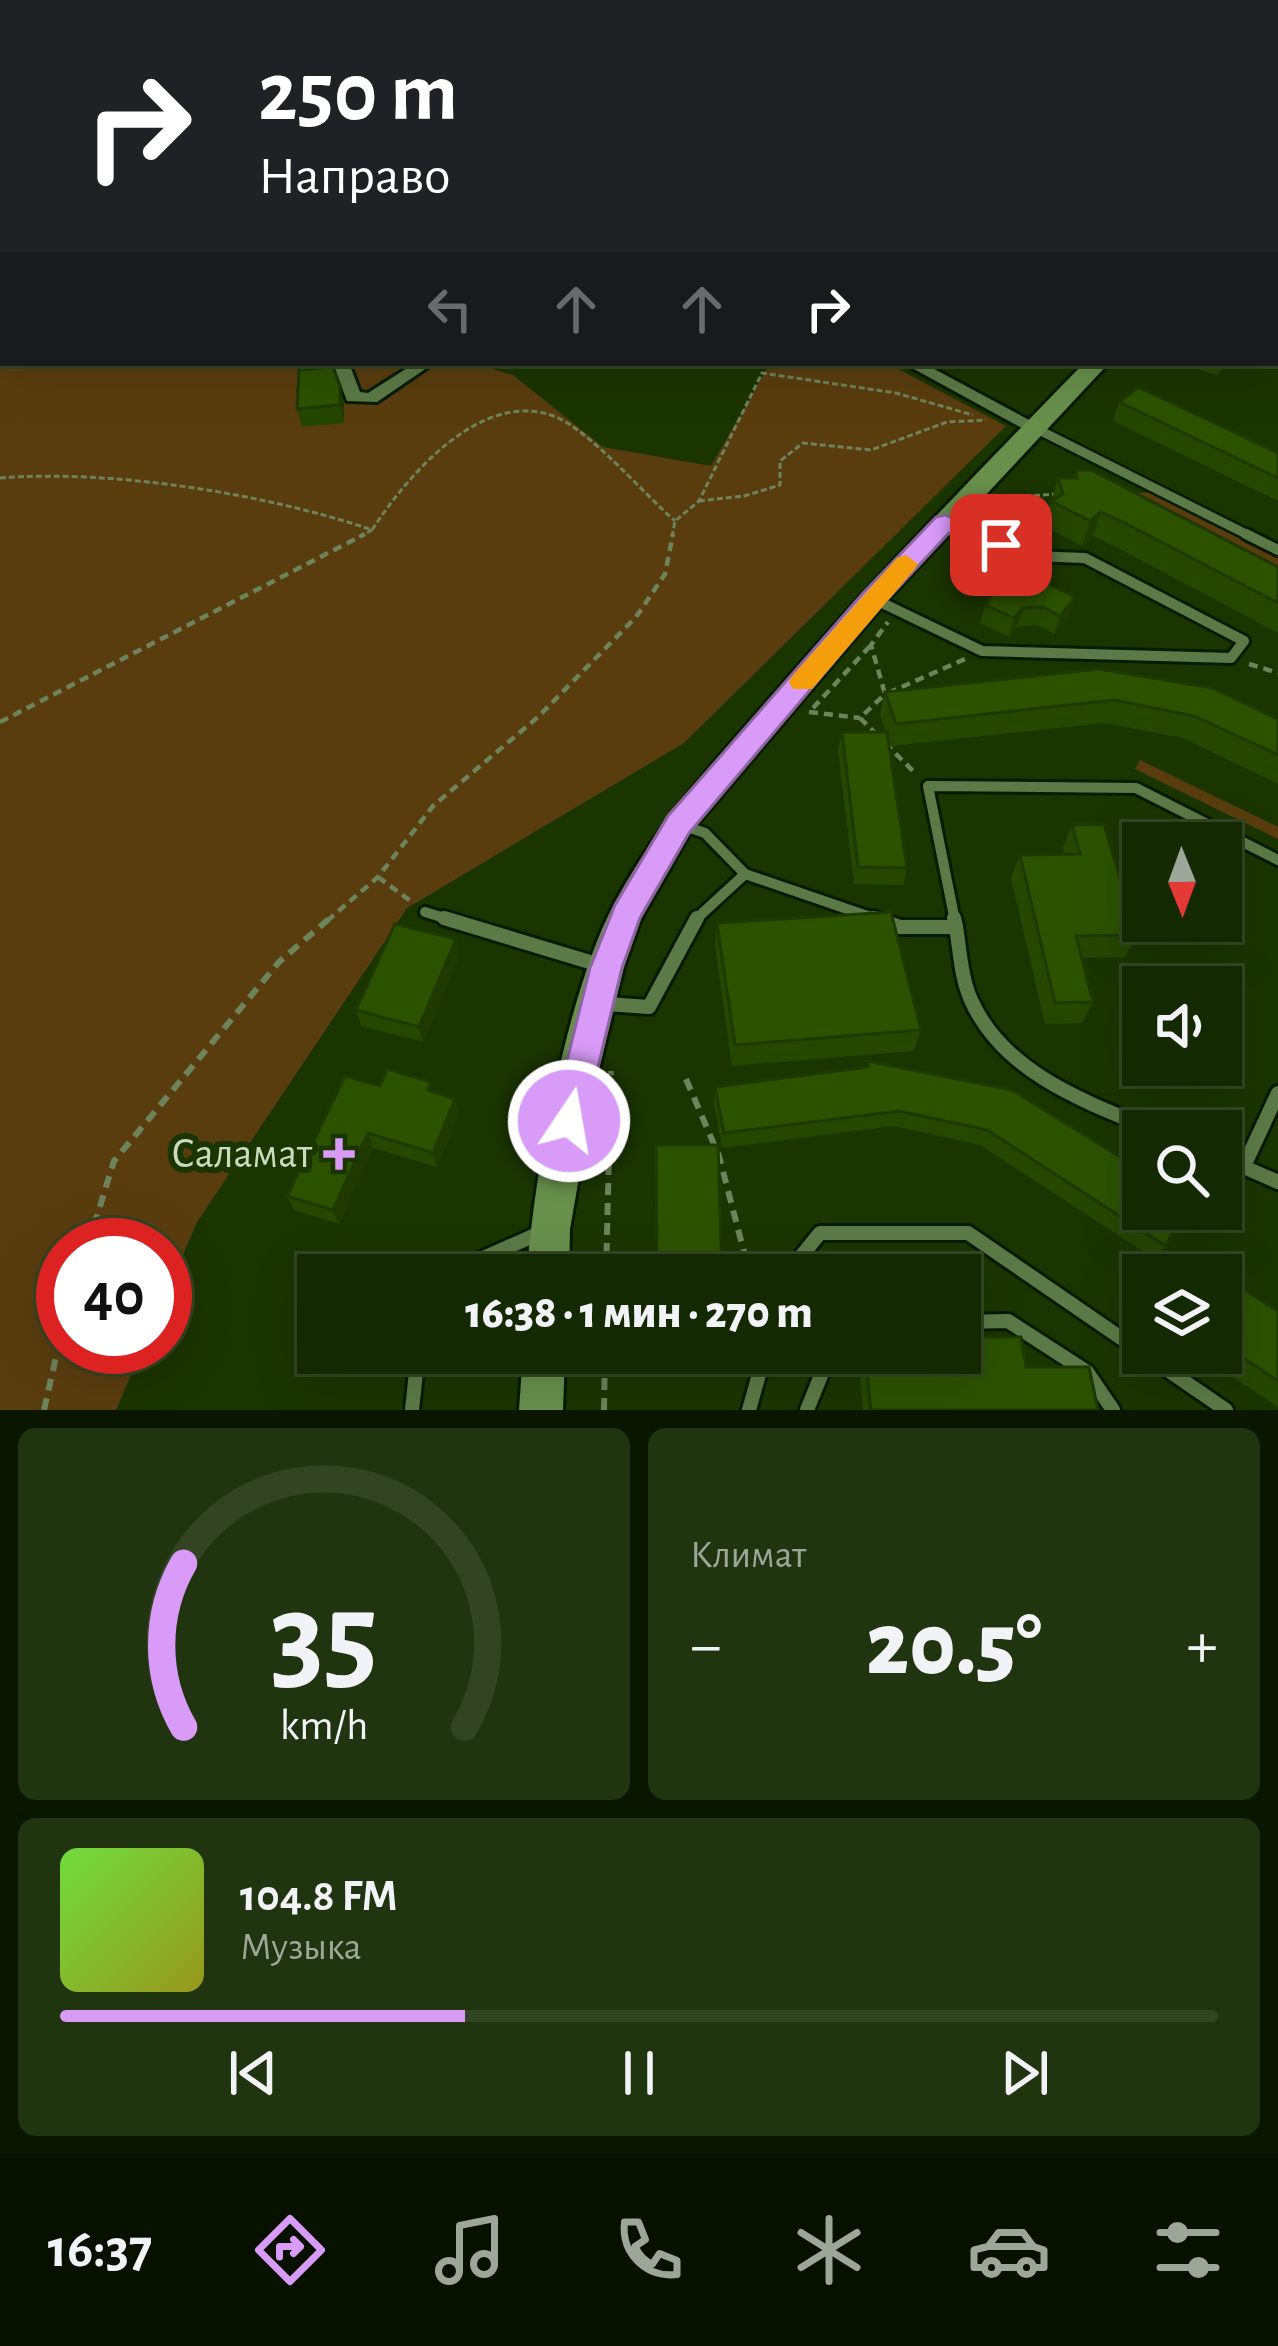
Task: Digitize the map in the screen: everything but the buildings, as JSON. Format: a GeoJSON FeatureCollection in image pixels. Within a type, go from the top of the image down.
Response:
{"type":"FeatureCollection","features":[{"type":"Feature","properties":{"kind":"street"},"geometry":{"type":"LineString","coordinates":[[342,366],[353,398],[370,398],[421,366]]}},
{"type":"Feature","properties":{"kind":"street"},"geometry":{"type":"LineString","coordinates":[[917,366],[1037,429]]}},
{"type":"Feature","properties":{"kind":"street"},"geometry":{"type":"LineString","coordinates":[[549,1254],[576,1086],[601,986],[626,914],[679,824],[885,605],[945,523],[1093,366]]}},
{"type":"Feature","properties":{"kind":"street"},"geometry":{"type":"LineString","coordinates":[[541,1410],[543,1374]]}},
{"type":"Feature","properties":{"kind":"lane"},"geometry":{"type":"LineString","coordinates":[[1037,429],[1278,550]]}},
{"type":"Feature","properties":{"kind":"lane"},"geometry":{"type":"LineString","coordinates":[[885,605],[982,652],[1232,658],[1244,641],[1085,558],[1031,556],[945,523]]}},
{"type":"Feature","properties":{"kind":"lane"},"geometry":{"type":"LineString","coordinates":[[1122,1117],[1010,1057],[971,1002],[928,786],[1136,788],[1278,860]]}},
{"type":"Feature","properties":{"kind":"lane"},"geometry":{"type":"LineString","coordinates":[[679,824],[705,832],[745,874],[900,927],[956,927]]}},
{"type":"Feature","properties":{"kind":"lane"},"geometry":{"type":"LineString","coordinates":[[425,912],[649,1006],[693,922],[745,874]]}},
{"type":"Feature","properties":{"kind":"lane"},"geometry":{"type":"LineString","coordinates":[[1278,1093],[1244,1166],[1278,1182]]}},
{"type":"Feature","properties":{"kind":"lane"},"geometry":{"type":"LineString","coordinates":[[492,1254],[550,1228]]}},
{"type":"Feature","properties":{"kind":"lane"},"geometry":{"type":"LineString","coordinates":[[803,1254],[820,1233],[968,1233],[1226,1410]]}},
{"type":"Feature","properties":{"kind":"lane"},"geometry":{"type":"LineString","coordinates":[[981,1322],[1008,1321],[1088,1372],[1113,1410]]}},
{"type":"Feature","properties":{"kind":"lane"},"geometry":{"type":"LineString","coordinates":[[412,1410],[416,1374]]}},
{"type":"Feature","properties":{"kind":"lane"},"geometry":{"type":"LineString","coordinates":[[749,1410],[759,1374]]}},
{"type":"Feature","properties":{"kind":"lane"},"geometry":{"type":"LineString","coordinates":[[807,1410],[822,1374]]}},
{"type":"Feature","properties":{"kind":"path"},"geometry":{"type":"LineString","coordinates":[[97,1218],[115,1161],[279,962],[377,878],[434,806],[538,717],[636,617],[664,574],[675,521],[699,501],[765,366]]}},
{"type":"Feature","properties":{"kind":"path"},"geometry":{"type":"LineString","coordinates":[[699,501],[744,496],[780,485],[780,461],[803,443],[872,450],[946,422],[983,420],[952,406],[762,373]]}},
{"type":"Feature","properties":{"kind":"path"},"geometry":{"type":"LineString","coordinates":[[0,722],[104,664],[267,588],[372,530],[418,466],[458,438],[515,411],[557,418],[675,521]]}},
{"type":"Feature","properties":{"kind":"path"},"geometry":{"type":"LineString","coordinates":[[0,478],[38,475],[268,501],[317,508],[372,530]]}},
{"type":"Feature","properties":{"kind":"path"},"geometry":{"type":"LineString","coordinates":[[1007,497],[1066,493]]}},
{"type":"Feature","properties":{"kind":"path"},"geometry":{"type":"LineString","coordinates":[[885,605],[871,645],[885,694]]}},
{"type":"Feature","properties":{"kind":"path"},"geometry":{"type":"LineString","coordinates":[[860,718],[885,694],[982,652]]}},
{"type":"Feature","properties":{"kind":"path"},"geometry":{"type":"LineString","coordinates":[[1232,658],[1278,673]]}},
{"type":"Feature","properties":{"kind":"path"},"geometry":{"type":"LineString","coordinates":[[809,712],[860,718],[928,786]]}},
{"type":"Feature","properties":{"kind":"path"},"geometry":{"type":"LineString","coordinates":[[377,878],[425,912]]}},
{"type":"Feature","properties":{"kind":"path"},"geometry":{"type":"LineString","coordinates":[[686,1079],[719,1156],[745,1254]]}},
{"type":"Feature","properties":{"kind":"path"},"geometry":{"type":"LineString","coordinates":[[44,1410],[52,1374]]}},
{"type":"Feature","properties":{"kind":"path"},"geometry":{"type":"LineString","coordinates":[[604,1410],[605,1374]]}},
{"type":"Feature","properties":{"kind":"shaded area"},"geometry":{"type":"Polygon","coordinates":[[[0,366],[491,366],[513,375],[603,447],[711,466],[768,366],[893,366],[1006,426],[684,743],[407,908],[192,1234],[192,1218],[36,1218],[36,1374],[131,1374],[116,1410],[0,1410],[0,366]]]}},
{"type":"Feature","properties":{"kind":"shaded area"},"geometry":{"type":"Polygon","coordinates":[[[1155,492],[1278,556],[1278,591],[1098,496],[1155,492]]]}},
{"type":"Feature","properties":{"kind":"shaded area"},"geometry":{"type":"Polygon","coordinates":[[[1140,760],[1278,827],[1278,839],[1135,769],[1140,760]]]}},
{"type":"Feature","properties":{"kind":"slow traffic"},"geometry":{"type":"LineString","coordinates":[[803,682],[906,564]]}},
{"type":"Feature","properties":{"kind":"place","name":"Саламат"},"geometry":{"type":"Point","coordinates":[339,1154]}},
{"type":"Feature","properties":{"kind":"route"},"geometry":{"type":"LineString","coordinates":[[569,1121],[606,968],[626,914],[679,824],[873,598],[945,523],[1001,545]]}}]}
